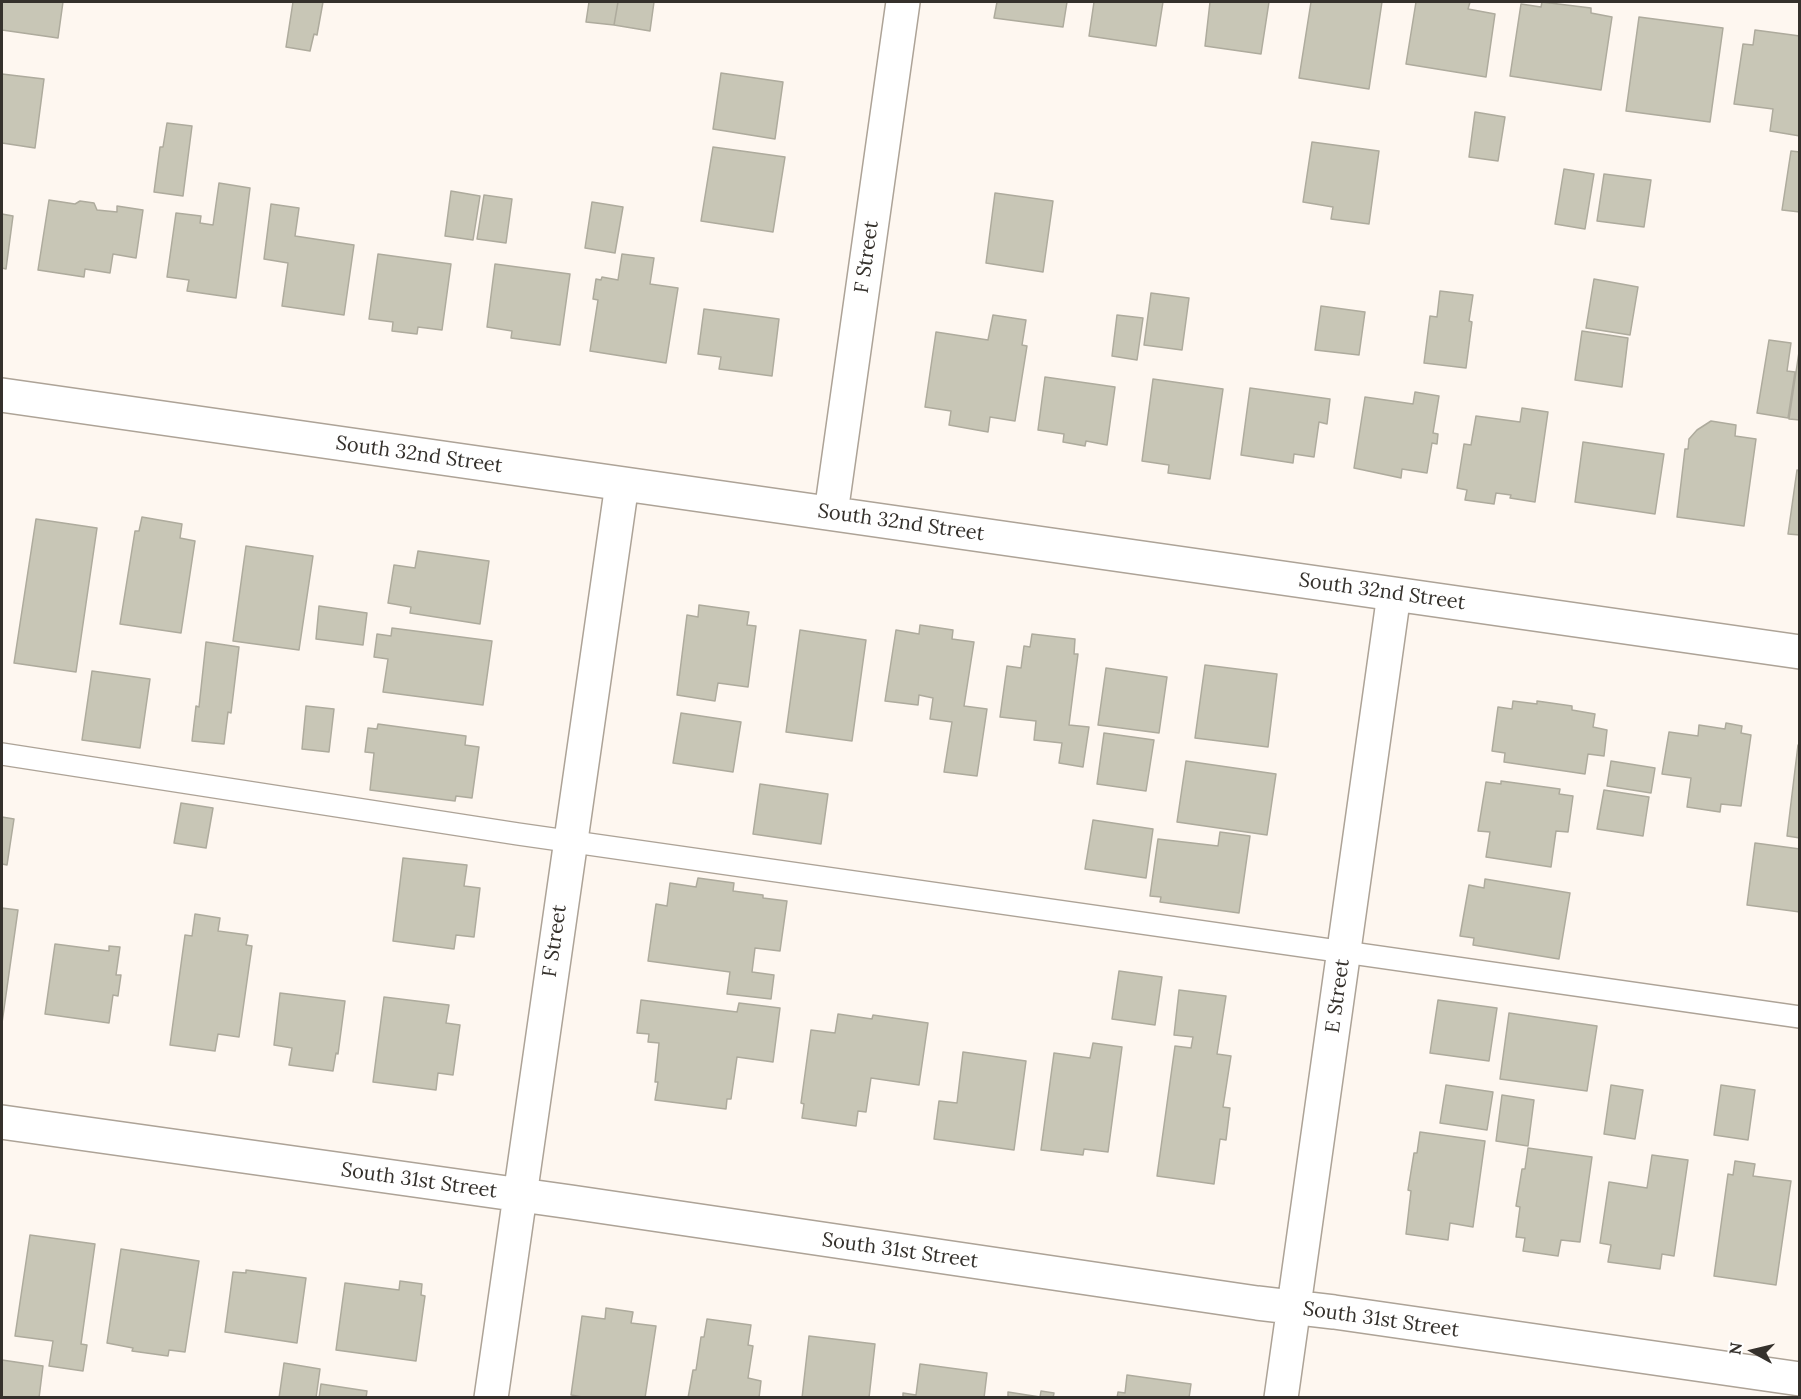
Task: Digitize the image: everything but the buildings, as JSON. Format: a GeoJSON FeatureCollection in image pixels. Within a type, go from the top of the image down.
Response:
{"type":"FeatureCollection","features":[{"type":"Feature","properties":{"kind":"street","name":"F Street"},"geometry":{"type":"LineString","coordinates":[[831,513],[903,2]]}},
{"type":"Feature","properties":{"kind":"street","name":"South 32nd Street"},"geometry":{"type":"LineString","coordinates":[[2,395],[1800,651]]}},
{"type":"Feature","properties":{"kind":"street","name":"F Street"},"geometry":{"type":"LineString","coordinates":[[491,1398],[622,484]]}},
{"type":"Feature","properties":{"kind":"street","name":"E Street"},"geometry":{"type":"LineString","coordinates":[[1281,1398],[1394,594]]}},
{"type":"Feature","properties":{"kind":"street","name":"South 31st Street"},"geometry":{"type":"LineString","coordinates":[[2,1122],[1800,1379]]}},
{"type":"Feature","properties":{"kind":"lane"},"geometry":{"type":"LineString","coordinates":[[2,754],[570,840],[1800,1017]]}}]}
